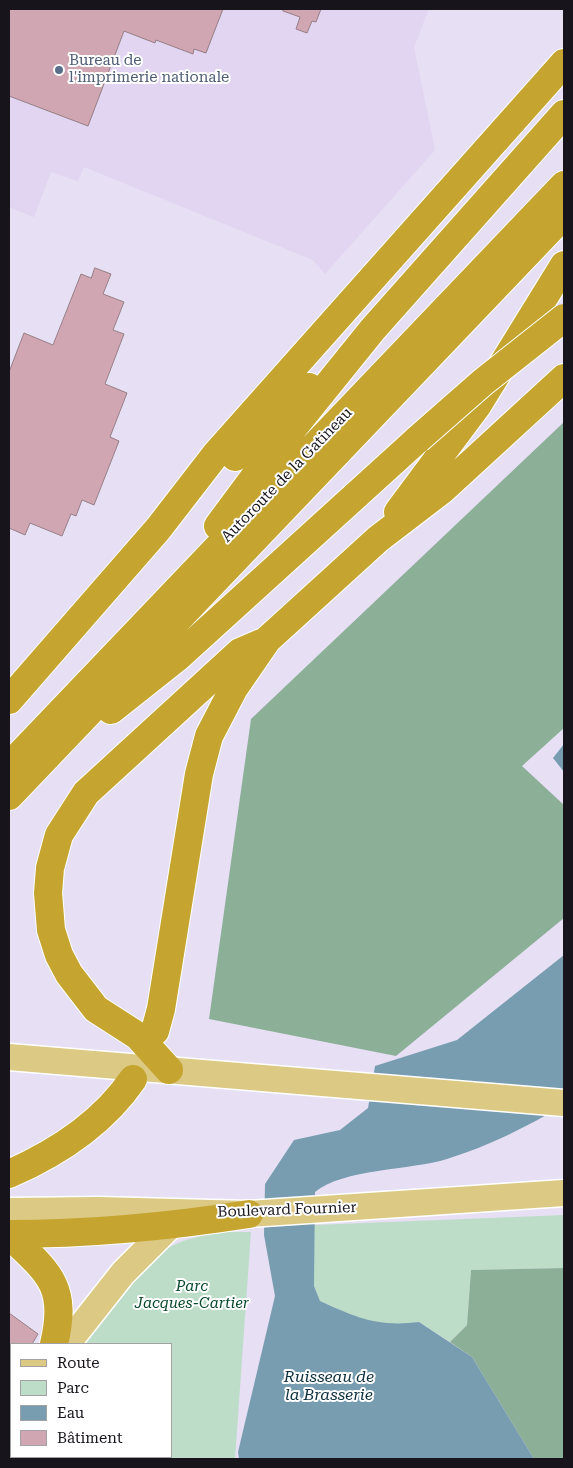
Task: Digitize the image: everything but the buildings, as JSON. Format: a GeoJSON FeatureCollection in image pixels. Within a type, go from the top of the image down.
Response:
{"type":"FeatureCollection","features":[{"type":"Feature","properties":{"kind":"highway"},"geometry":{"type":"LineString","coordinates":[[9,700],[158,529],[216,454],[564,63]]}},
{"type":"Feature","properties":{"kind":"highway"},"geometry":{"type":"LineString","coordinates":[[154,614],[264,464],[373,329],[564,114]]}},
{"type":"Feature","properties":{"kind":"highway","name":"Autoroute de la Gatineau"},"geometry":{"type":"LineString","coordinates":[[13,781],[154,614],[564,185]]}},
{"type":"Feature","properties":{"kind":"highway","name":"Autoroute de la Gatineau"},"geometry":{"type":"LineString","coordinates":[[13,781],[564,215]]}},
{"type":"Feature","properties":{"kind":"highway"},"geometry":{"type":"LineString","coordinates":[[378,539],[477,406],[564,265]]}},
{"type":"Feature","properties":{"kind":"highway"},"geometry":{"type":"LineString","coordinates":[[13,781],[179,656],[418,438],[483,382],[564,318]]}},
{"type":"Feature","properties":{"kind":"highway"},"geometry":{"type":"LineString","coordinates":[[158,529],[373,329]]}},
{"type":"Feature","properties":{"kind":"highway"},"geometry":{"type":"LineString","coordinates":[[156,1031],[162,1004],[190,822],[205,749],[224,706],[267,640],[378,539],[442,490],[564,378]]}},
{"type":"Feature","properties":{"kind":"highway"},"geometry":{"type":"LineString","coordinates":[[169,1070],[138,1036],[96,1009],[80,991],[66,969],[55,943],[49,916],[48,892],[52,857],[64,824],[94,784],[240,652],[267,640]]}},
{"type":"Feature","properties":{"kind":"highway"},"geometry":{"type":"LineString","coordinates":[[9,1174],[45,1156],[87,1128],[113,1104],[133,1079]]}},
{"type":"Feature","properties":{"kind":"highway"},"geometry":{"type":"LineString","coordinates":[[9,1235],[80,1234],[170,1226],[249,1214]]}},
{"type":"Feature","properties":{"kind":"highway"},"geometry":{"type":"LineString","coordinates":[[9,1235],[41,1266],[54,1284],[59,1313],[54,1343]]}},
{"type":"Feature","properties":{"kind":"main road"},"geometry":{"type":"LineString","coordinates":[[9,1057],[564,1103]]}},
{"type":"Feature","properties":{"kind":"main road","name":"Boulevard Fournier"},"geometry":{"type":"LineString","coordinates":[[9,1210],[249,1214],[564,1193]]}},
{"type":"Feature","properties":{"kind":"main road"},"geometry":{"type":"LineString","coordinates":[[68,1343],[123,1273],[170,1226]]}},
{"type":"Feature","properties":{"kind":"shaded area"},"geometry":{"type":"Polygon","coordinates":[[[9,9],[429,9],[414,47],[435,150],[325,274],[313,260],[84,167],[78,181],[51,172],[34,217],[9,207],[9,9]]]}},
{"type":"Feature","properties":{"kind":"green space"},"geometry":{"type":"Polygon","coordinates":[[[564,422],[564,728],[522,766],[564,805],[564,918],[396,1056],[209,1019],[251,719],[564,422]]]}},
{"type":"Feature","properties":{"kind":"green space"},"geometry":{"type":"Polygon","coordinates":[[[564,1215],[564,1268],[471,1270],[467,1325],[450,1342],[419,1322],[397,1325],[358,1319],[320,1301],[314,1286],[314,1225],[564,1215]]]}},
{"type":"Feature","properties":{"kind":"green space","name":"Parc Jacques-Cartier"},"geometry":{"type":"Polygon","coordinates":[[[228,1232],[251,1232],[235,1459],[9,1459],[10,1442],[10,1458],[172,1458],[172,1343],[82,1343],[129,1284],[150,1262],[177,1243],[202,1236],[228,1232]]]}},
{"type":"Feature","properties":{"kind":"green space"},"geometry":{"type":"Polygon","coordinates":[[[564,1268],[564,1459],[534,1459],[472,1357],[450,1342],[467,1325],[471,1270],[564,1268]]]}},
{"type":"Feature","properties":{"kind":"water"},"geometry":{"type":"Polygon","coordinates":[[[564,744],[564,772],[553,758],[564,744]]]}},
{"type":"Feature","properties":{"kind":"water","name":"Ruisseau de la Brasserie"},"geometry":{"type":"Polygon","coordinates":[[[564,955],[564,1105],[536,1121],[463,1154],[432,1163],[359,1174],[327,1184],[315,1192],[314,1286],[320,1301],[368,1320],[391,1323],[419,1322],[472,1357],[534,1459],[239,1459],[238,1452],[275,1296],[264,1235],[265,1184],[294,1140],[340,1130],[368,1108],[375,1066],[457,1040],[564,955]]]}},
{"type":"Feature","properties":{"kind":"place","name":"Bureau de l'imprimerie nationale"},"geometry":{"type":"Point","coordinates":[59,70]}}]}
